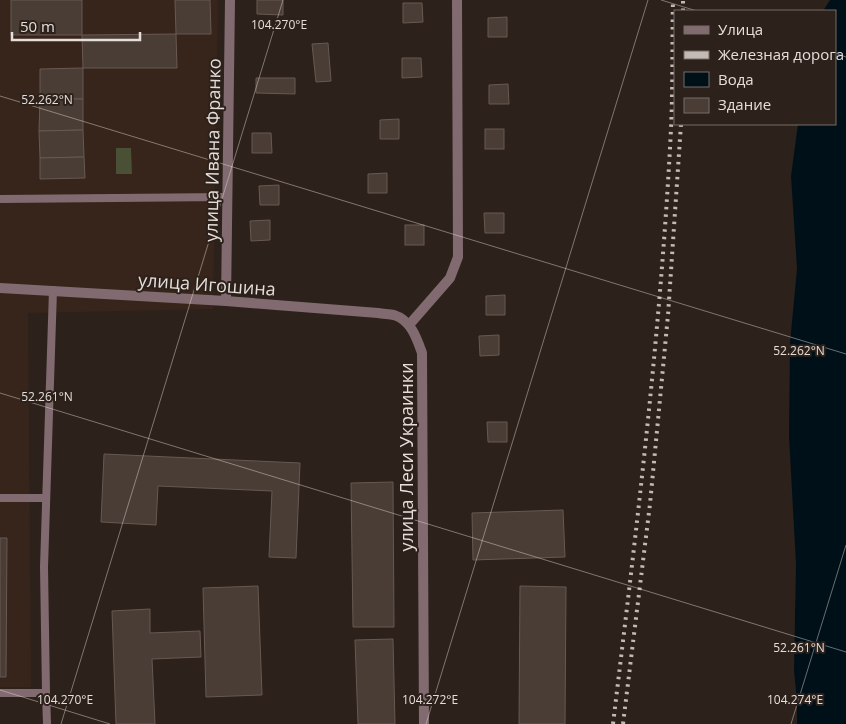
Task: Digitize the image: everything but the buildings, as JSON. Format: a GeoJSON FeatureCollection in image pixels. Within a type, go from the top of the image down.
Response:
{"type":"FeatureCollection","features":[{"type":"Feature","properties":{"kind":"street","name":"улица Ивана Франко"},"geometry":{"type":"LineString","coordinates":[[226,301],[230,0]]}},
{"type":"Feature","properties":{"kind":"street"},"geometry":{"type":"LineString","coordinates":[[408,325],[450,278],[458,257],[457,0]]}},
{"type":"Feature","properties":{"kind":"street","name":"улица Игошина"},"geometry":{"type":"LineString","coordinates":[[0,288],[226,301],[395,315],[408,325]]}},
{"type":"Feature","properties":{"kind":"street","name":"улица Леси Украинки"},"geometry":{"type":"LineString","coordinates":[[408,325],[417,337],[422,353],[424,724]]}},
{"type":"Feature","properties":{"kind":"lane"},"geometry":{"type":"LineString","coordinates":[[0,199],[228,197]]}},
{"type":"Feature","properties":{"kind":"lane"},"geometry":{"type":"LineString","coordinates":[[47,724],[44,567],[53,290]]}},
{"type":"Feature","properties":{"kind":"lane"},"geometry":{"type":"LineString","coordinates":[[0,498],[46,498]]}},
{"type":"Feature","properties":{"kind":"lane"},"geometry":{"type":"LineString","coordinates":[[0,693],[46,692]]}},
{"type":"Feature","properties":{"kind":"shaded area"},"geometry":{"type":"Polygon","coordinates":[[[0,0],[218,0],[213,309],[28,313],[31,687],[0,687],[0,0]]]}},
{"type":"Feature","properties":{"kind":"green space"},"geometry":{"type":"Polygon","coordinates":[[[116,148],[131,148],[132,174],[116,174],[116,148]]]}},
{"type":"Feature","properties":{"kind":"water"},"geometry":{"type":"Polygon","coordinates":[[[830,0],[846,0],[846,724],[797,724],[794,671],[796,564],[789,436],[790,343],[797,269],[791,176],[798,125],[836,125],[836,10],[824,10],[830,0]]]}},
{"type":"Feature","properties":{"kind":"railway"},"geometry":{"type":"LineString","coordinates":[[613,724],[655,353],[671,129],[673,0]]}},
{"type":"Feature","properties":{"kind":"railway"},"geometry":{"type":"LineString","coordinates":[[683,0],[683,10]]}},
{"type":"Feature","properties":{"kind":"railway"},"geometry":{"type":"LineString","coordinates":[[623,724],[650,504],[668,315],[681,125]]}}]}
